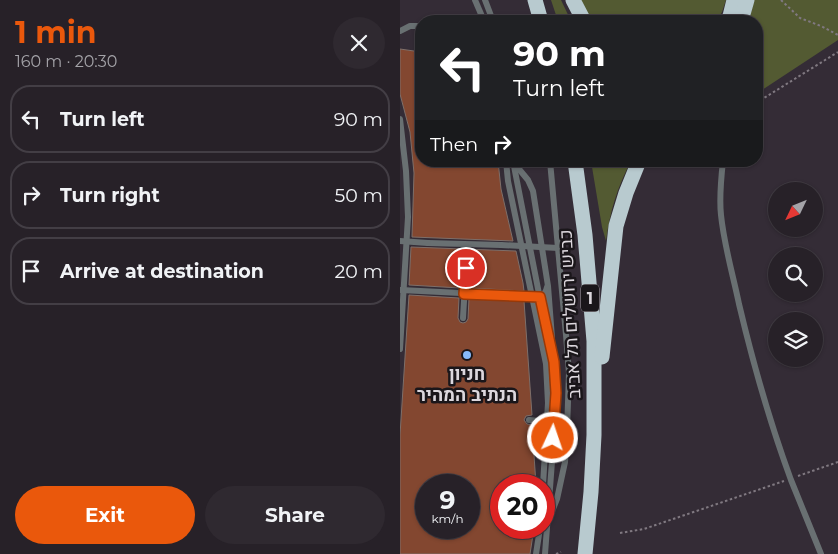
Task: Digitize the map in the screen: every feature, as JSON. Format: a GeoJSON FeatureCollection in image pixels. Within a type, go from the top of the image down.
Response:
{"type":"FeatureCollection","features":[{"type":"Feature","properties":{"kind":"highway"},"geometry":{"type":"LineString","coordinates":[[535,0],[540,15]]}},
{"type":"Feature","properties":{"kind":"highway"},"geometry":{"type":"LineString","coordinates":[[573,0],[581,15]]}},
{"type":"Feature","properties":{"kind":"highway"},"geometry":{"type":"LineString","coordinates":[[730,15],[734,0]]}},
{"type":"Feature","properties":{"kind":"highway"},"geometry":{"type":"LineString","coordinates":[[742,15],[746,0]]}},
{"type":"Feature","properties":{"kind":"highway","name":"כביש ירושלים תל אביב"},"geometry":{"type":"LineString","coordinates":[[576,167],[585,235],[594,341],[594,436],[586,554]]}},
{"type":"Feature","properties":{"kind":"highway"},"geometry":{"type":"LineString","coordinates":[[594,436],[613,244],[626,192],[636,167]]}},
{"type":"Feature","properties":{"kind":"lane"},"geometry":{"type":"LineString","coordinates":[[475,0],[481,15]]}},
{"type":"Feature","properties":{"kind":"lane"},"geometry":{"type":"LineString","coordinates":[[486,1],[491,15]]}},
{"type":"Feature","properties":{"kind":"lane"},"geometry":{"type":"LineString","coordinates":[[400,31],[410,26],[415,26]]}},
{"type":"Feature","properties":{"kind":"lane"},"geometry":{"type":"LineString","coordinates":[[400,119],[406,171],[408,217],[402,290],[400,348]]}},
{"type":"Feature","properties":{"kind":"lane"},"geometry":{"type":"LineString","coordinates":[[507,167],[508,180],[536,297],[554,362]]}},
{"type":"Feature","properties":{"kind":"lane"},"geometry":{"type":"LineString","coordinates":[[514,167],[546,364],[548,403],[544,474]]}},
{"type":"Feature","properties":{"kind":"lane"},"geometry":{"type":"LineString","coordinates":[[517,167],[528,180],[533,191],[548,286],[556,393],[550,474]]}},
{"type":"Feature","properties":{"kind":"lane"},"geometry":{"type":"LineString","coordinates":[[551,167],[569,373],[567,431],[562,482],[555,503]]}},
{"type":"Feature","properties":{"kind":"lane"},"geometry":{"type":"LineString","coordinates":[[722,167],[720,187],[721,214],[726,245],[756,371],[791,479],[821,554]]}},
{"type":"Feature","properties":{"kind":"lane"},"geometry":{"type":"LineString","coordinates":[[400,241],[558,248]]}},
{"type":"Feature","properties":{"kind":"lane"},"geometry":{"type":"LineString","coordinates":[[463,318],[466,268]]}},
{"type":"Feature","properties":{"kind":"lane"},"geometry":{"type":"LineString","coordinates":[[402,290],[536,297],[543,295],[548,286]]}},
{"type":"Feature","properties":{"kind":"lane"},"geometry":{"type":"LineString","coordinates":[[529,420],[554,422]]}},
{"type":"Feature","properties":{"kind":"lane"},"geometry":{"type":"LineString","coordinates":[[536,554],[538,539]]}},
{"type":"Feature","properties":{"kind":"lane"},"geometry":{"type":"LineString","coordinates":[[545,539],[545,554]]}},
{"type":"Feature","properties":{"kind":"path"},"geometry":{"type":"LineString","coordinates":[[781,0],[800,18],[838,35]]}},
{"type":"Feature","properties":{"kind":"path"},"geometry":{"type":"LineString","coordinates":[[763,99],[838,52]]}},
{"type":"Feature","properties":{"kind":"path"},"geometry":{"type":"LineString","coordinates":[[620,533],[644,529],[838,462]]}},
{"type":"Feature","properties":{"kind":"path"},"geometry":{"type":"LineString","coordinates":[[556,554],[561,552]]}},
{"type":"Feature","properties":{"kind":"green space"},"geometry":{"type":"Polygon","coordinates":[[[551,0],[561,0],[568,15],[556,15],[551,0]]]}},
{"type":"Feature","properties":{"kind":"green space"},"geometry":{"type":"Polygon","coordinates":[[[578,0],[726,0],[720,15],[587,15],[578,0]]]}},
{"type":"Feature","properties":{"kind":"green space"},"geometry":{"type":"Polygon","coordinates":[[[754,0],[838,0],[838,40],[763,89],[763,15],[750,15],[754,0]]]}},
{"type":"Feature","properties":{"kind":"green space"},"geometry":{"type":"Polygon","coordinates":[[[592,167],[628,167],[615,200],[606,241],[592,167]]]}},
{"type":"Feature","properties":{"kind":"building"},"geometry":{"type":"Polygon","coordinates":[[[400,49],[415,51],[415,167],[499,167],[501,189],[513,241],[412,237],[414,173],[410,132],[400,94],[400,49]]]}},
{"type":"Feature","properties":{"kind":"building"},"geometry":{"type":"Polygon","coordinates":[[[411,247],[516,251],[524,291],[470,288],[471,267],[466,262],[461,266],[460,288],[409,285],[411,247]]]}},
{"type":"Feature","properties":{"kind":"building"},"geometry":{"type":"Polygon","coordinates":[[[409,295],[459,298],[458,318],[463,323],[468,319],[469,298],[524,301],[532,415],[526,416],[524,420],[527,424],[532,425],[535,474],[490,474],[490,539],[532,539],[530,554],[400,554],[400,435],[409,295]]]}},
{"type":"Feature","properties":{"kind":"place","name":"חניון הנתיב המהיר"},"geometry":{"type":"Point","coordinates":[467,355]}},
{"type":"Feature","properties":{"kind":"route"},"geometry":{"type":"LineString","coordinates":[[466,268],[464,294],[540,297],[554,362],[556,393],[553,438]]}}]}
